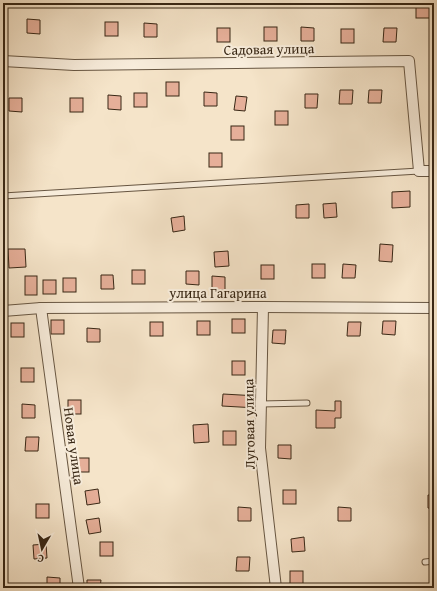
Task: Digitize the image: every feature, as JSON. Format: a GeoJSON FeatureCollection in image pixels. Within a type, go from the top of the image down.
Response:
{"type":"FeatureCollection","features":[{"type":"Feature","properties":{"kind":"street","name":"Садовая улица"},"geometry":{"type":"LineString","coordinates":[[3,61],[74,65],[409,61],[419,171]]}},
{"type":"Feature","properties":{"kind":"street"},"geometry":{"type":"LineString","coordinates":[[419,171],[434,171]]}},
{"type":"Feature","properties":{"kind":"street","name":"Луговая улица"},"geometry":{"type":"LineString","coordinates":[[263,307],[260,448],[276,588]]}},
{"type":"Feature","properties":{"kind":"street","name":"улица Гагарина"},"geometry":{"type":"LineString","coordinates":[[3,311],[41,308],[434,308]]}},
{"type":"Feature","properties":{"kind":"street","name":"Новая улица"},"geometry":{"type":"LineString","coordinates":[[41,308],[79,588]]}},
{"type":"Feature","properties":{"kind":"lane"},"geometry":{"type":"LineString","coordinates":[[3,196],[419,171]]}},
{"type":"Feature","properties":{"kind":"lane"},"geometry":{"type":"LineString","coordinates":[[261,404],[307,403]]}},
{"type":"Feature","properties":{"kind":"lane"},"geometry":{"type":"LineString","coordinates":[[425,562],[434,561]]}},
{"type":"Feature","properties":{"kind":"building"},"geometry":{"type":"Polygon","coordinates":[[[416,3],[434,3],[434,18],[416,18],[416,3]]]}},
{"type":"Feature","properties":{"kind":"building"},"geometry":{"type":"Polygon","coordinates":[[[27,19],[40,20],[40,34],[27,33],[27,19]]]}},
{"type":"Feature","properties":{"kind":"building"},"geometry":{"type":"Polygon","coordinates":[[[105,22],[118,22],[118,36],[105,36],[105,22]]]}},
{"type":"Feature","properties":{"kind":"building"},"geometry":{"type":"Polygon","coordinates":[[[144,23],[157,24],[157,37],[144,37],[144,23]]]}},
{"type":"Feature","properties":{"kind":"building"},"geometry":{"type":"Polygon","coordinates":[[[264,27],[277,27],[277,41],[264,41],[264,27]]]}},
{"type":"Feature","properties":{"kind":"building"},"geometry":{"type":"Polygon","coordinates":[[[301,27],[314,28],[314,41],[301,41],[301,27]]]}},
{"type":"Feature","properties":{"kind":"building"},"geometry":{"type":"Polygon","coordinates":[[[217,28],[230,28],[230,42],[217,42],[217,28]]]}},
{"type":"Feature","properties":{"kind":"building"},"geometry":{"type":"Polygon","coordinates":[[[384,28],[397,28],[396,42],[383,42],[384,28]]]}},
{"type":"Feature","properties":{"kind":"building"},"geometry":{"type":"Polygon","coordinates":[[[341,29],[354,29],[354,43],[341,43],[341,29]]]}},
{"type":"Feature","properties":{"kind":"building"},"geometry":{"type":"Polygon","coordinates":[[[166,82],[179,82],[179,96],[166,96],[166,82]]]}},
{"type":"Feature","properties":{"kind":"building"},"geometry":{"type":"Polygon","coordinates":[[[340,90],[353,90],[352,104],[339,104],[340,90]]]}},
{"type":"Feature","properties":{"kind":"building"},"geometry":{"type":"Polygon","coordinates":[[[369,90],[382,90],[381,103],[368,103],[369,90]]]}},
{"type":"Feature","properties":{"kind":"building"},"geometry":{"type":"Polygon","coordinates":[[[204,92],[217,93],[217,106],[204,106],[204,92]]]}},
{"type":"Feature","properties":{"kind":"building"},"geometry":{"type":"Polygon","coordinates":[[[134,93],[147,93],[147,107],[134,107],[134,93]]]}},
{"type":"Feature","properties":{"kind":"building"},"geometry":{"type":"Polygon","coordinates":[[[305,94],[318,94],[317,108],[305,108],[305,94]]]}},
{"type":"Feature","properties":{"kind":"building"},"geometry":{"type":"Polygon","coordinates":[[[108,95],[121,96],[121,110],[108,109],[108,95]]]}},
{"type":"Feature","properties":{"kind":"building"},"geometry":{"type":"Polygon","coordinates":[[[236,96],[247,97],[245,111],[234,110],[236,96]]]}},
{"type":"Feature","properties":{"kind":"building"},"geometry":{"type":"Polygon","coordinates":[[[9,98],[22,98],[22,112],[9,111],[9,98]]]}},
{"type":"Feature","properties":{"kind":"building"},"geometry":{"type":"Polygon","coordinates":[[[70,98],[83,98],[83,112],[70,112],[70,98]]]}},
{"type":"Feature","properties":{"kind":"building"},"geometry":{"type":"Polygon","coordinates":[[[275,111],[288,111],[288,125],[275,125],[275,111]]]}},
{"type":"Feature","properties":{"kind":"building"},"geometry":{"type":"Polygon","coordinates":[[[231,126],[244,126],[244,140],[231,140],[231,126]]]}},
{"type":"Feature","properties":{"kind":"building"},"geometry":{"type":"Polygon","coordinates":[[[209,153],[222,153],[222,167],[209,167],[209,153]]]}},
{"type":"Feature","properties":{"kind":"building"},"geometry":{"type":"Polygon","coordinates":[[[410,191],[410,207],[392,208],[392,192],[410,191]]]}},
{"type":"Feature","properties":{"kind":"building"},"geometry":{"type":"Polygon","coordinates":[[[336,203],[337,217],[324,218],[323,204],[336,203]]]}},
{"type":"Feature","properties":{"kind":"building"},"geometry":{"type":"Polygon","coordinates":[[[309,204],[309,218],[296,218],[296,205],[309,204]]]}},
{"type":"Feature","properties":{"kind":"building"},"geometry":{"type":"Polygon","coordinates":[[[184,216],[185,230],[173,232],[171,218],[184,216]]]}},
{"type":"Feature","properties":{"kind":"building"},"geometry":{"type":"Polygon","coordinates":[[[380,244],[393,245],[392,262],[379,261],[380,244]]]}},
{"type":"Feature","properties":{"kind":"building"},"geometry":{"type":"Polygon","coordinates":[[[8,249],[25,249],[26,267],[9,268],[8,249]]]}},
{"type":"Feature","properties":{"kind":"building"},"geometry":{"type":"Polygon","coordinates":[[[228,251],[229,266],[215,267],[214,252],[228,251]]]}},
{"type":"Feature","properties":{"kind":"building"},"geometry":{"type":"Polygon","coordinates":[[[312,264],[325,264],[325,278],[312,278],[312,264]]]}},
{"type":"Feature","properties":{"kind":"building"},"geometry":{"type":"Polygon","coordinates":[[[343,264],[356,265],[355,278],[342,278],[343,264]]]}},
{"type":"Feature","properties":{"kind":"building"},"geometry":{"type":"Polygon","coordinates":[[[261,265],[274,265],[274,279],[261,279],[261,265]]]}},
{"type":"Feature","properties":{"kind":"building"},"geometry":{"type":"Polygon","coordinates":[[[132,270],[145,270],[145,284],[132,284],[132,270]]]}},
{"type":"Feature","properties":{"kind":"building"},"geometry":{"type":"Polygon","coordinates":[[[186,271],[199,271],[199,285],[186,284],[186,271]]]}},
{"type":"Feature","properties":{"kind":"building"},"geometry":{"type":"Polygon","coordinates":[[[101,275],[113,275],[114,289],[101,289],[101,275]]]}},
{"type":"Feature","properties":{"kind":"building"},"geometry":{"type":"Polygon","coordinates":[[[25,276],[37,276],[37,295],[25,295],[25,276]]]}},
{"type":"Feature","properties":{"kind":"building"},"geometry":{"type":"Polygon","coordinates":[[[212,276],[225,277],[225,290],[212,290],[212,276]]]}},
{"type":"Feature","properties":{"kind":"building"},"geometry":{"type":"Polygon","coordinates":[[[63,278],[76,278],[76,292],[63,292],[63,278]]]}},
{"type":"Feature","properties":{"kind":"building"},"geometry":{"type":"Polygon","coordinates":[[[43,280],[56,280],[56,294],[43,294],[43,280]]]}},
{"type":"Feature","properties":{"kind":"building"},"geometry":{"type":"Polygon","coordinates":[[[232,319],[245,319],[245,333],[232,333],[232,319]]]}},
{"type":"Feature","properties":{"kind":"building"},"geometry":{"type":"Polygon","coordinates":[[[51,320],[64,320],[64,334],[51,334],[51,320]]]}},
{"type":"Feature","properties":{"kind":"building"},"geometry":{"type":"Polygon","coordinates":[[[197,321],[210,321],[210,335],[197,335],[197,321]]]}},
{"type":"Feature","properties":{"kind":"building"},"geometry":{"type":"Polygon","coordinates":[[[383,321],[396,321],[395,335],[382,334],[383,321]]]}},
{"type":"Feature","properties":{"kind":"building"},"geometry":{"type":"Polygon","coordinates":[[[150,322],[163,322],[163,336],[150,336],[150,322]]]}},
{"type":"Feature","properties":{"kind":"building"},"geometry":{"type":"Polygon","coordinates":[[[348,322],[361,322],[360,336],[347,336],[348,322]]]}},
{"type":"Feature","properties":{"kind":"building"},"geometry":{"type":"Polygon","coordinates":[[[11,323],[24,323],[24,337],[11,337],[11,323]]]}},
{"type":"Feature","properties":{"kind":"building"},"geometry":{"type":"Polygon","coordinates":[[[87,328],[100,329],[100,342],[87,342],[87,328]]]}},
{"type":"Feature","properties":{"kind":"building"},"geometry":{"type":"Polygon","coordinates":[[[273,330],[286,330],[285,344],[272,343],[273,330]]]}},
{"type":"Feature","properties":{"kind":"building"},"geometry":{"type":"Polygon","coordinates":[[[232,361],[245,361],[245,375],[232,375],[232,361]]]}},
{"type":"Feature","properties":{"kind":"building"},"geometry":{"type":"Polygon","coordinates":[[[21,368],[34,368],[34,382],[21,382],[21,368]]]}},
{"type":"Feature","properties":{"kind":"building"},"geometry":{"type":"Polygon","coordinates":[[[223,394],[258,396],[257,408],[222,406],[223,394]]]}},
{"type":"Feature","properties":{"kind":"building"},"geometry":{"type":"Polygon","coordinates":[[[68,400],[81,400],[81,414],[68,414],[68,400]]]}},
{"type":"Feature","properties":{"kind":"building"},"geometry":{"type":"Polygon","coordinates":[[[335,401],[341,401],[341,418],[335,418],[335,428],[316,428],[316,410],[335,411],[335,401]]]}},
{"type":"Feature","properties":{"kind":"building"},"geometry":{"type":"Polygon","coordinates":[[[22,404],[35,405],[35,418],[22,418],[22,404]]]}},
{"type":"Feature","properties":{"kind":"building"},"geometry":{"type":"Polygon","coordinates":[[[208,424],[209,442],[194,443],[193,425],[208,424]]]}},
{"type":"Feature","properties":{"kind":"building"},"geometry":{"type":"Polygon","coordinates":[[[223,431],[236,431],[236,445],[223,445],[223,431]]]}},
{"type":"Feature","properties":{"kind":"building"},"geometry":{"type":"Polygon","coordinates":[[[26,437],[39,437],[38,451],[25,451],[26,437]]]}},
{"type":"Feature","properties":{"kind":"building"},"geometry":{"type":"Polygon","coordinates":[[[278,445],[291,445],[291,459],[278,458],[278,445]]]}},
{"type":"Feature","properties":{"kind":"building"},"geometry":{"type":"Polygon","coordinates":[[[76,458],[89,458],[89,472],[76,472],[76,458]]]}},
{"type":"Feature","properties":{"kind":"building"},"geometry":{"type":"Polygon","coordinates":[[[98,489],[100,503],[87,505],[85,491],[98,489]]]}},
{"type":"Feature","properties":{"kind":"building"},"geometry":{"type":"Polygon","coordinates":[[[283,490],[296,490],[296,504],[283,504],[283,490]]]}},
{"type":"Feature","properties":{"kind":"building"},"geometry":{"type":"Polygon","coordinates":[[[428,495],[434,495],[434,509],[428,508],[428,495]]]}},
{"type":"Feature","properties":{"kind":"building"},"geometry":{"type":"Polygon","coordinates":[[[36,504],[49,504],[49,518],[36,518],[36,504]]]}},
{"type":"Feature","properties":{"kind":"building"},"geometry":{"type":"Polygon","coordinates":[[[238,507],[251,508],[251,521],[238,521],[238,507]]]}},
{"type":"Feature","properties":{"kind":"building"},"geometry":{"type":"Polygon","coordinates":[[[338,507],[351,508],[351,521],[338,521],[338,507]]]}},
{"type":"Feature","properties":{"kind":"building"},"geometry":{"type":"Polygon","coordinates":[[[99,518],[101,532],[89,534],[86,520],[99,518]]]}},
{"type":"Feature","properties":{"kind":"building"},"geometry":{"type":"Polygon","coordinates":[[[304,537],[305,551],[292,552],[291,539],[304,537]]]}},
{"type":"Feature","properties":{"kind":"building"},"geometry":{"type":"Polygon","coordinates":[[[100,542],[113,542],[113,556],[100,556],[100,542]]]}},
{"type":"Feature","properties":{"kind":"building"},"geometry":{"type":"Polygon","coordinates":[[[46,544],[47,558],[34,559],[33,545],[46,544]]]}},
{"type":"Feature","properties":{"kind":"building"},"geometry":{"type":"Polygon","coordinates":[[[237,557],[250,557],[249,571],[236,571],[237,557]]]}},
{"type":"Feature","properties":{"kind":"building"},"geometry":{"type":"Polygon","coordinates":[[[290,571],[303,571],[303,585],[290,585],[290,571]]]}},
{"type":"Feature","properties":{"kind":"building"},"geometry":{"type":"Polygon","coordinates":[[[47,577],[60,578],[60,588],[47,588],[47,577]]]}},
{"type":"Feature","properties":{"kind":"building"},"geometry":{"type":"Polygon","coordinates":[[[87,580],[101,580],[100,588],[87,588],[87,580]]]}}]}
